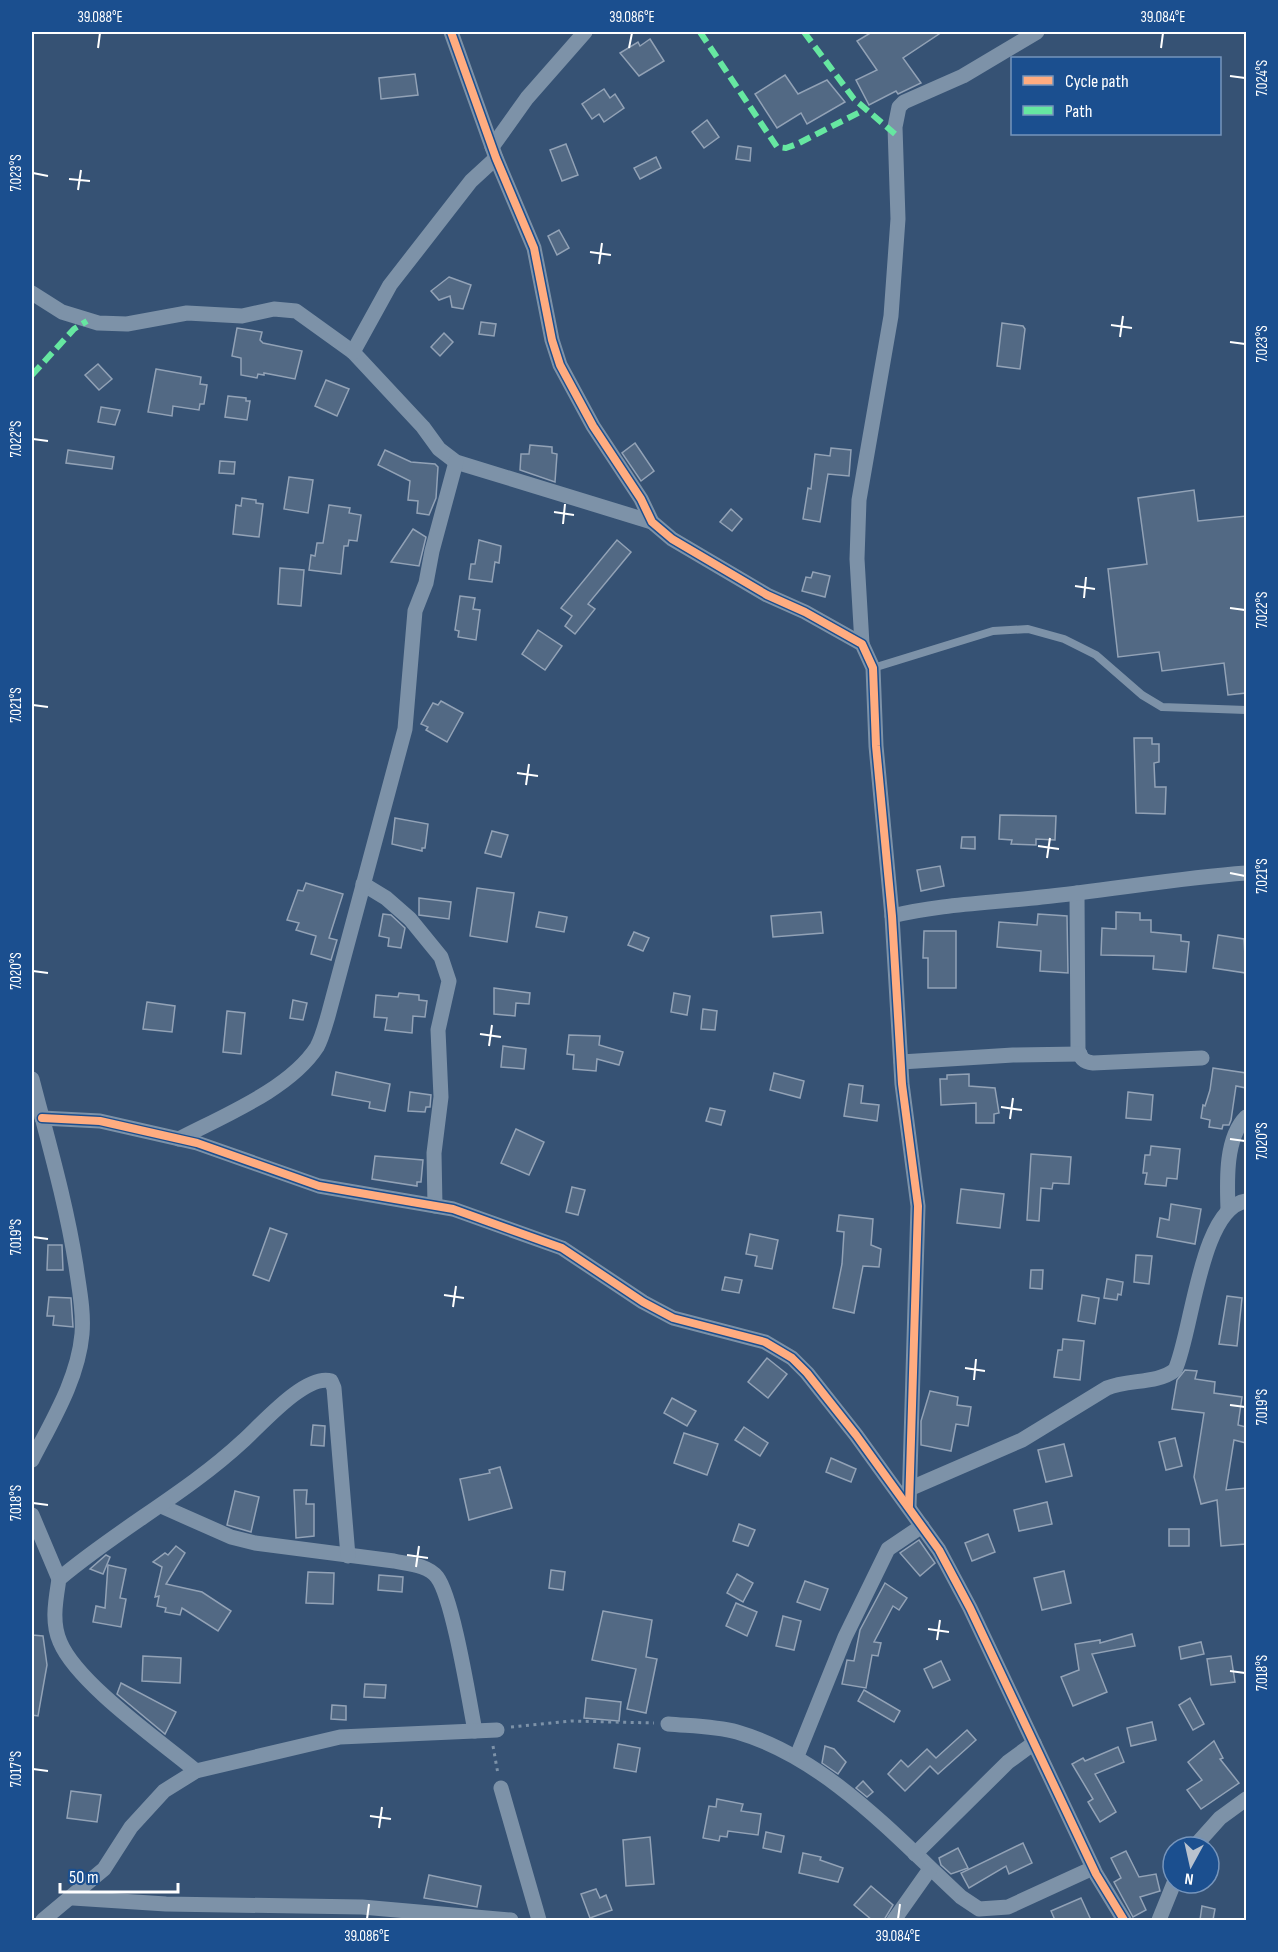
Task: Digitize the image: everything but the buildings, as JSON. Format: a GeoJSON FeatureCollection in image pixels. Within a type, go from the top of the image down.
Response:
{"type":"FeatureCollection","features":[{"type":"Feature","properties":{"kind":"street"},"geometry":{"type":"LineString","coordinates":[[451,32],[469,88],[534,248],[552,340],[560,365],[593,426],[641,499],[652,522]]}},
{"type":"Feature","properties":{"kind":"street"},"geometry":{"type":"LineString","coordinates":[[353,352],[390,285],[494,153],[510,119],[585,32]]}},
{"type":"Feature","properties":{"kind":"street"},"geometry":{"type":"LineString","coordinates":[[909,1506],[918,1206],[901,1062],[892,916],[876,746],[873,668],[862,644],[857,559],[859,500],[891,316],[898,219],[894,146],[898,111],[904,102],[963,76],[1037,32]]}},
{"type":"Feature","properties":{"kind":"street"},"geometry":{"type":"LineString","coordinates":[[32,293],[62,312],[98,323],[127,324],[187,313],[242,316],[273,309],[296,311],[353,352],[423,427],[439,449],[456,462],[652,522],[672,539],[767,595],[805,612],[862,644]]}},
{"type":"Feature","properties":{"kind":"street"},"geometry":{"type":"LineString","coordinates":[[179,1139],[255,1098],[296,1072],[318,1046],[405,729],[415,611],[426,583],[456,462]]}},
{"type":"Feature","properties":{"kind":"street"},"geometry":{"type":"LineString","coordinates":[[892,916],[923,908],[1246,873]]}},
{"type":"Feature","properties":{"kind":"street"},"geometry":{"type":"LineString","coordinates":[[363,884],[386,898],[417,926],[441,957],[449,981],[448,996],[438,1030],[441,1097],[434,1153],[435,1206]]}},
{"type":"Feature","properties":{"kind":"street"},"geometry":{"type":"LineString","coordinates":[[1077,893],[1080,1054],[1085,1062],[1202,1058]]}},
{"type":"Feature","properties":{"kind":"street"},"geometry":{"type":"LineString","coordinates":[[901,1062],[1013,1055],[1080,1054]]}},
{"type":"Feature","properties":{"kind":"street"},"geometry":{"type":"LineString","coordinates":[[32,1079],[68,1214],[81,1300],[82,1334],[63,1400],[32,1460]]}},
{"type":"Feature","properties":{"kind":"street"},"geometry":{"type":"LineString","coordinates":[[909,1489],[1022,1440],[1120,1382],[1163,1376],[1175,1370],[1197,1284],[1218,1226],[1228,1210],[1230,1157],[1236,1128],[1246,1117]]}},
{"type":"Feature","properties":{"kind":"street"},"geometry":{"type":"LineString","coordinates":[[42,1118],[100,1121],[179,1139],[260,1163],[319,1186],[453,1209],[562,1248],[643,1302],[673,1318],[765,1342],[792,1358],[807,1373],[909,1506],[939,1550],[970,1608],[1093,1868],[1124,1920]]}},
{"type":"Feature","properties":{"kind":"street"},"geometry":{"type":"LineString","coordinates":[[1228,1210],[1246,1201]]}},
{"type":"Feature","properties":{"kind":"street"},"geometry":{"type":"LineString","coordinates":[[59,1579],[161,1506],[242,1442],[274,1411],[310,1383],[324,1379],[331,1381],[334,1388],[348,1556]]}},
{"type":"Feature","properties":{"kind":"street"},"geometry":{"type":"LineString","coordinates":[[161,1506],[231,1537],[255,1543],[413,1564],[437,1577],[449,1611],[475,1731]]}},
{"type":"Feature","properties":{"kind":"street"},"geometry":{"type":"LineString","coordinates":[[32,1515],[59,1579],[54,1608],[59,1640],[70,1660],[90,1682],[196,1771]]}},
{"type":"Feature","properties":{"kind":"street"},"geometry":{"type":"LineString","coordinates":[[797,1756],[845,1637],[888,1549],[922,1526]]}},
{"type":"Feature","properties":{"kind":"street"},"geometry":{"type":"LineString","coordinates":[[668,1724],[735,1732],[797,1756],[841,1790],[915,1854],[979,1915],[1008,1907],[1093,1868]]}},
{"type":"Feature","properties":{"kind":"street"},"geometry":{"type":"LineString","coordinates":[[43,1920],[73,1898],[104,1869],[131,1827],[164,1791],[196,1771],[340,1737],[497,1730]]}},
{"type":"Feature","properties":{"kind":"street"},"geometry":{"type":"LineString","coordinates":[[915,1854],[1008,1762],[1034,1743]]}},
{"type":"Feature","properties":{"kind":"street"},"geometry":{"type":"LineString","coordinates":[[501,1788],[540,1920]]}},
{"type":"Feature","properties":{"kind":"street"},"geometry":{"type":"LineString","coordinates":[[1205,1835],[1220,1818],[1246,1799]]}},
{"type":"Feature","properties":{"kind":"street"},"geometry":{"type":"LineString","coordinates":[[894,1920],[930,1869]]}},
{"type":"Feature","properties":{"kind":"street"},"geometry":{"type":"LineString","coordinates":[[1159,1920],[1169,1895]]}},
{"type":"Feature","properties":{"kind":"street"},"geometry":{"type":"LineString","coordinates":[[73,1898],[166,1904],[362,1907],[511,1920]]}},
{"type":"Feature","properties":{"kind":"lane"},"geometry":{"type":"LineString","coordinates":[[873,668],[993,631],[1028,629],[1064,639],[1096,655],[1142,695],[1162,707],[1246,710]]}},
{"type":"Feature","properties":{"kind":"path"},"geometry":{"type":"LineString","coordinates":[[501,1788],[493,1746],[497,1730],[571,1721],[668,1724]]}},
{"type":"Feature","properties":{"kind":"marked path"},"geometry":{"type":"LineString","coordinates":[[700,32],[777,147],[786,148],[797,144],[864,110]]}},
{"type":"Feature","properties":{"kind":"marked path"},"geometry":{"type":"LineString","coordinates":[[804,32],[854,99],[895,134]]}},
{"type":"Feature","properties":{"kind":"marked path"},"geometry":{"type":"LineString","coordinates":[[32,375],[74,329],[87,321]]}},
{"type":"Feature","properties":{"kind":"cycle path"},"geometry":{"type":"LineString","coordinates":[[451,32],[496,158],[534,248],[552,340],[560,365],[593,426],[641,499],[652,522],[672,539],[767,595],[805,612],[862,644],[873,668],[876,746],[892,916],[902,1084],[918,1206],[909,1506]]}},
{"type":"Feature","properties":{"kind":"cycle path"},"geometry":{"type":"LineString","coordinates":[[42,1118],[100,1121],[197,1143],[319,1186],[453,1209],[562,1248],[643,1302],[673,1318],[765,1342],[792,1358],[807,1373],[856,1435],[939,1550],[970,1608],[1096,1874],[1124,1920]]}}]}
